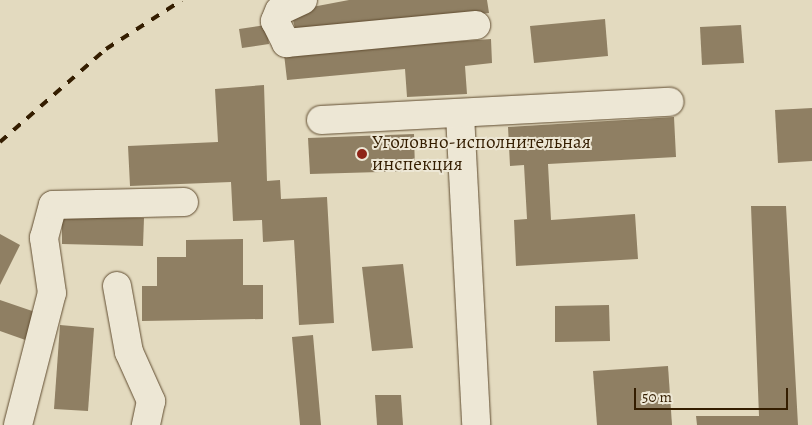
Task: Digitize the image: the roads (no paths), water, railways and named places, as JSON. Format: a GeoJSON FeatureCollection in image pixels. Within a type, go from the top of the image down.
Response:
{"type":"FeatureCollection","features":[{"type":"Feature","properties":{"kind":"lane"},"geometry":{"type":"LineString","coordinates":[[302,0],[279,11],[275,21],[286,43],[476,24]]}},
{"type":"Feature","properties":{"kind":"lane"},"geometry":{"type":"LineString","coordinates":[[321,120],[460,115],[670,102]]}},
{"type":"Feature","properties":{"kind":"lane"},"geometry":{"type":"LineString","coordinates":[[460,115],[476,425]]}},
{"type":"Feature","properties":{"kind":"lane"},"geometry":{"type":"LineString","coordinates":[[18,425],[52,293],[44,238],[54,205],[184,202]]}},
{"type":"Feature","properties":{"kind":"lane"},"geometry":{"type":"LineString","coordinates":[[118,286],[129,352],[151,401],[146,425]]}},
{"type":"Feature","properties":{"kind":"railway"},"geometry":{"type":"LineString","coordinates":[[0,142],[106,49],[182,0]]}},
{"type":"Feature","properties":{"kind":"place","name":"Уголовно-исполнительная инспекция"},"geometry":{"type":"Point","coordinates":[362,154]}}]}
